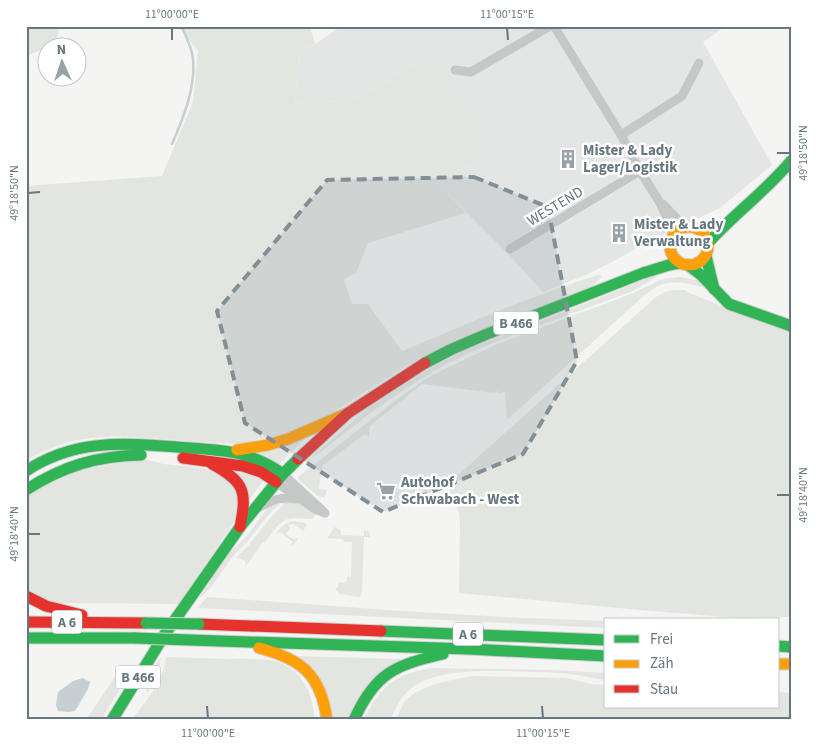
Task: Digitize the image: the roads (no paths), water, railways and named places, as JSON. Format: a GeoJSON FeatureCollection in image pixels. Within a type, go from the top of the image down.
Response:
{"type":"FeatureCollection","features":[{"type":"Feature","properties":{"kind":"main road"},"geometry":{"type":"LineString","coordinates":[[708,242],[736,213],[776,178],[791,161]]}},
{"type":"Feature","properties":{"kind":"main road"},"geometry":{"type":"LineString","coordinates":[[700,230],[718,224],[736,213]]}},
{"type":"Feature","properties":{"kind":"main road"},"geometry":{"type":"LineString","coordinates":[[714,289],[706,256],[708,242],[704,233],[690,227],[677,231],[670,243],[675,260],[701,275],[714,289],[729,304],[791,326]]}},
{"type":"Feature","properties":{"kind":"main road","name":"B 466"},"geometry":{"type":"LineString","coordinates":[[642,273],[660,260],[670,248]]}},
{"type":"Feature","properties":{"kind":"main road"},"geometry":{"type":"LineString","coordinates":[[684,264],[698,263],[706,256]]}},
{"type":"Feature","properties":{"kind":"main road","name":"B 466"},"geometry":{"type":"LineString","coordinates":[[112,720],[165,634],[253,510],[280,478],[321,437],[348,414],[427,362],[452,349],[642,273],[669,265],[684,264]]}},
{"type":"Feature","properties":{"kind":"main road"},"geometry":{"type":"LineString","coordinates":[[26,471],[46,459],[86,447],[144,444],[230,450],[265,446],[296,436],[348,414]]}},
{"type":"Feature","properties":{"kind":"main road"},"geometry":{"type":"LineString","coordinates":[[230,450],[249,455],[274,466],[280,478]]}},
{"type":"Feature","properties":{"kind":"main road"},"geometry":{"type":"LineString","coordinates":[[26,490],[56,472],[86,462],[106,457],[143,455],[232,464],[280,478]]}},
{"type":"Feature","properties":{"kind":"main road"},"geometry":{"type":"LineString","coordinates":[[204,460],[232,475],[240,486],[244,499],[240,527]]}},
{"type":"Feature","properties":{"kind":"main road"},"geometry":{"type":"LineString","coordinates":[[26,596],[39,604],[108,622]]}},
{"type":"Feature","properties":{"kind":"main road","name":"A 6"},"geometry":{"type":"LineString","coordinates":[[26,622],[199,624],[604,640]]}},
{"type":"Feature","properties":{"kind":"main road","name":"A 6"},"geometry":{"type":"LineString","coordinates":[[26,638],[135,638],[233,641],[604,656]]}},
{"type":"Feature","properties":{"kind":"main road"},"geometry":{"type":"LineString","coordinates":[[233,641],[295,661],[316,683],[326,710],[326,720]]}},
{"type":"Feature","properties":{"kind":"main road"},"geometry":{"type":"LineString","coordinates":[[354,720],[371,688],[391,671],[421,659],[468,649]]}},
{"type":"Feature","properties":{"kind":"street"},"geometry":{"type":"LineString","coordinates":[[455,70],[471,72],[552,26],[659,200],[674,234]]}},
{"type":"Feature","properties":{"kind":"street"},"geometry":{"type":"LineString","coordinates":[[621,136],[682,96],[699,63]]}},
{"type":"Feature","properties":{"kind":"street","name":"WESTEND"},"geometry":{"type":"LineString","coordinates":[[510,249],[640,170]]}},
{"type":"Feature","properties":{"kind":"street"},"geometry":{"type":"LineString","coordinates":[[659,200],[685,227]]}},
{"type":"Feature","properties":{"kind":"street"},"geometry":{"type":"LineString","coordinates":[[280,478],[315,502],[325,513],[299,499],[280,478]]}},
{"type":"Feature","properties":{"kind":"street"},"geometry":{"type":"LineString","coordinates":[[253,510],[280,498],[299,499]]}},
{"type":"Feature","properties":{"kind":"waterway"},"geometry":{"type":"LineString","coordinates":[[172,144],[188,103],[193,81],[193,59],[181,26]]}},
{"type":"Feature","properties":{"kind":"place","name":"Mister & Lady Lager/Logistik"},"geometry":{"type":"Point","coordinates":[568,159]}},
{"type":"Feature","properties":{"kind":"place","name":"Mister & Lady Verwaltung"},"geometry":{"type":"Point","coordinates":[619,233]}},
{"type":"Feature","properties":{"kind":"place","name":"Autohof Schwabach - West"},"geometry":{"type":"Point","coordinates":[386,491]}}]}
